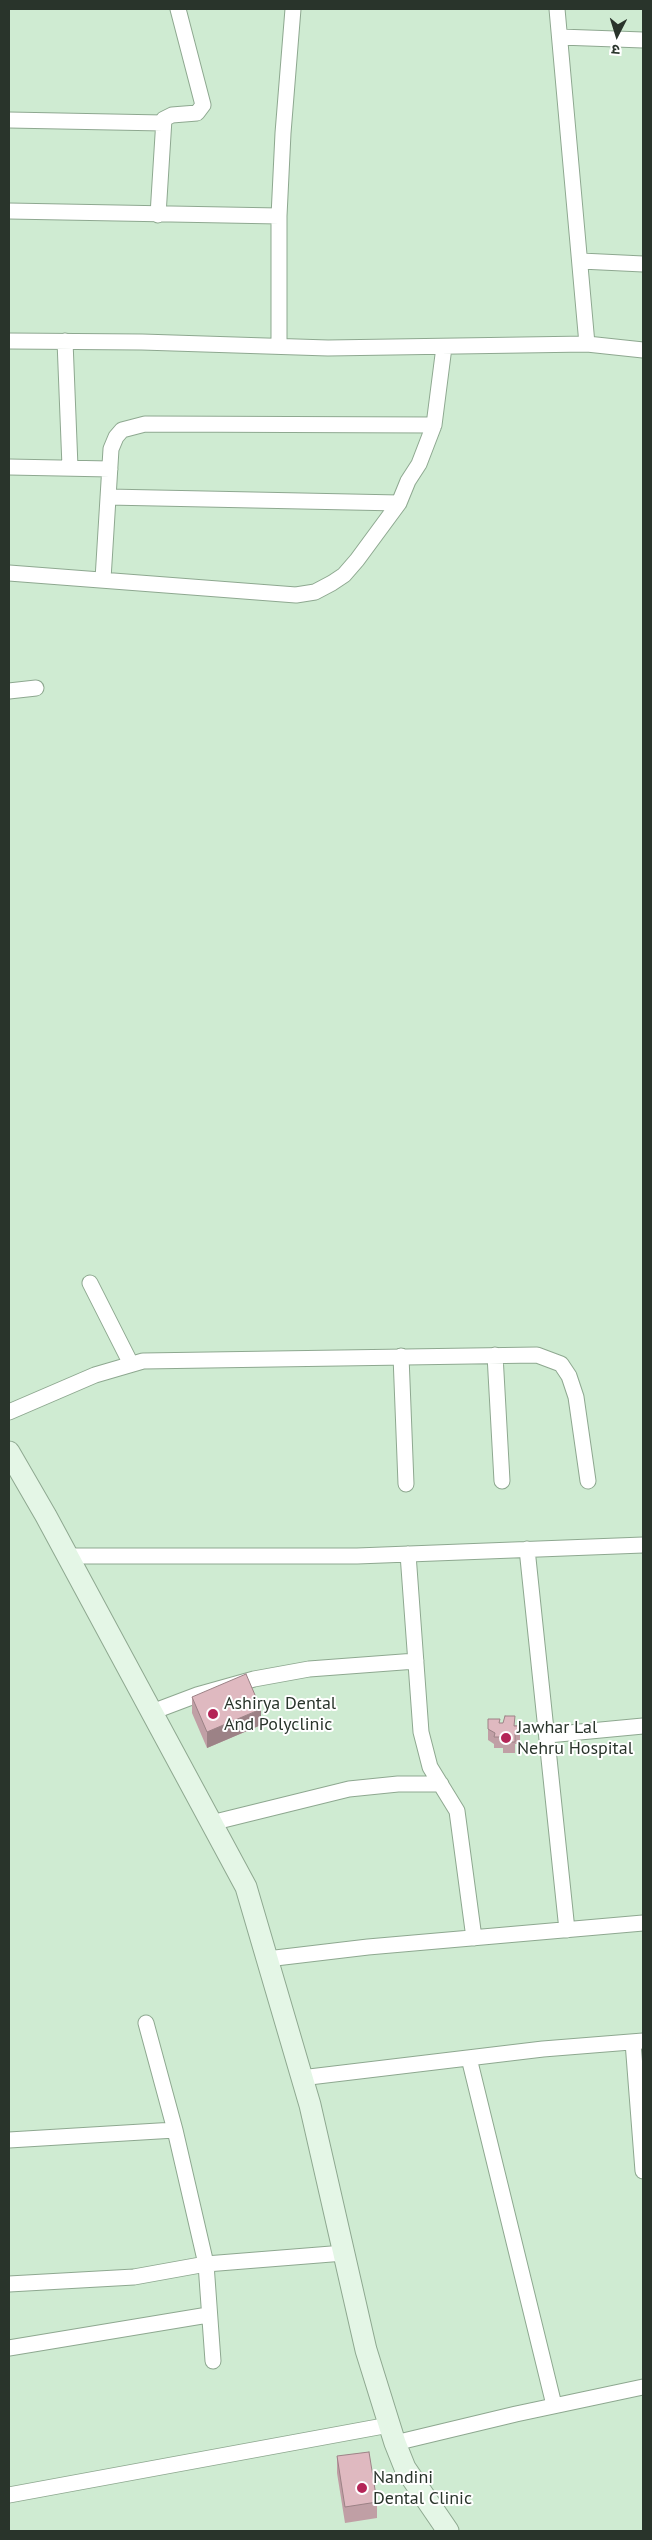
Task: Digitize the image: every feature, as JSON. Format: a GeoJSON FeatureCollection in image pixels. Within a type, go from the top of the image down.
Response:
{"type":"FeatureCollection","features":[{"type":"Feature","properties":{"kind":"street"},"geometry":{"type":"LineString","coordinates":[[158,215],[164,119],[172,115],[192,114],[200,111],[203,105],[178,9]]}},
{"type":"Feature","properties":{"kind":"street"},"geometry":{"type":"LineString","coordinates":[[279,346],[283,133],[293,9]]}},
{"type":"Feature","properties":{"kind":"street"},"geometry":{"type":"LineString","coordinates":[[557,9],[587,344]]}},
{"type":"Feature","properties":{"kind":"street"},"geometry":{"type":"LineString","coordinates":[[560,37],[643,40]]}},
{"type":"Feature","properties":{"kind":"street"},"geometry":{"type":"LineString","coordinates":[[9,120],[163,123]]}},
{"type":"Feature","properties":{"kind":"street"},"geometry":{"type":"LineString","coordinates":[[9,212],[280,216]]}},
{"type":"Feature","properties":{"kind":"street"},"geometry":{"type":"LineString","coordinates":[[581,261],[643,264]]}},
{"type":"Feature","properties":{"kind":"street"},"geometry":{"type":"LineString","coordinates":[[9,341],[444,347],[587,344],[643,350]]}},
{"type":"Feature","properties":{"kind":"street"},"geometry":{"type":"LineString","coordinates":[[66,341],[70,467]]}},
{"type":"Feature","properties":{"kind":"street"},"geometry":{"type":"LineString","coordinates":[[9,573],[296,595],[315,592],[344,575],[399,503],[408,481],[419,464],[434,425],[444,347]]}},
{"type":"Feature","properties":{"kind":"street"},"geometry":{"type":"LineString","coordinates":[[103,579],[111,449],[116,437],[122,430],[132,426],[434,425]]}},
{"type":"Feature","properties":{"kind":"street"},"geometry":{"type":"LineString","coordinates":[[9,467],[110,469]]}},
{"type":"Feature","properties":{"kind":"street"},"geometry":{"type":"LineString","coordinates":[[108,497],[399,503]]}},
{"type":"Feature","properties":{"kind":"street"},"geometry":{"type":"LineString","coordinates":[[9,691],[36,688]]}},
{"type":"Feature","properties":{"kind":"street"},"geometry":{"type":"LineString","coordinates":[[90,1283],[132,1364]]}},
{"type":"Feature","properties":{"kind":"street"},"geometry":{"type":"LineString","coordinates":[[495,1355],[502,1481]]}},
{"type":"Feature","properties":{"kind":"street"},"geometry":{"type":"LineString","coordinates":[[9,1412],[95,1375],[143,1361],[189,1358],[536,1355],[561,1364],[569,1376],[576,1397],[588,1481]]}},
{"type":"Feature","properties":{"kind":"street"},"geometry":{"type":"LineString","coordinates":[[401,1356],[406,1484]]}},
{"type":"Feature","properties":{"kind":"street"},"geometry":{"type":"LineString","coordinates":[[9,1452],[246,1887],[302,2078],[366,2350],[392,2434],[405,2468],[448,2531]]}},
{"type":"Feature","properties":{"kind":"street"},"geometry":{"type":"LineString","coordinates":[[67,1556],[408,1554],[643,1546]]}},
{"type":"Feature","properties":{"kind":"street"},"geometry":{"type":"LineString","coordinates":[[527,1550],[548,1735],[567,1930]]}},
{"type":"Feature","properties":{"kind":"street"},"geometry":{"type":"LineString","coordinates":[[408,1554],[421,1732],[430,1767],[456,1811],[474,1938]]}},
{"type":"Feature","properties":{"kind":"street"},"geometry":{"type":"LineString","coordinates":[[152,1712],[197,1695],[254,1679],[309,1669],[416,1661]]}},
{"type":"Feature","properties":{"kind":"street"},"geometry":{"type":"LineString","coordinates":[[548,1735],[643,1726]]}},
{"type":"Feature","properties":{"kind":"street"},"geometry":{"type":"LineString","coordinates":[[211,1823],[349,1789],[398,1784],[441,1784]]}},
{"type":"Feature","properties":{"kind":"street"},"geometry":{"type":"LineString","coordinates":[[267,1959],[643,1923]]}},
{"type":"Feature","properties":{"kind":"street"},"geometry":{"type":"LineString","coordinates":[[146,2023],[175,2130],[206,2264],[208,2314],[214,2361]]}},
{"type":"Feature","properties":{"kind":"street"},"geometry":{"type":"LineString","coordinates":[[302,2078],[469,2058],[638,2041],[643,2171]]}},
{"type":"Feature","properties":{"kind":"street"},"geometry":{"type":"LineString","coordinates":[[469,2058],[554,2405]]}},
{"type":"Feature","properties":{"kind":"street"},"geometry":{"type":"LineString","coordinates":[[9,2140],[175,2130]]}},
{"type":"Feature","properties":{"kind":"street"},"geometry":{"type":"LineString","coordinates":[[9,2284],[134,2277],[206,2264],[344,2253]]}},
{"type":"Feature","properties":{"kind":"street"},"geometry":{"type":"LineString","coordinates":[[9,2348],[208,2314]]}},
{"type":"Feature","properties":{"kind":"street"},"geometry":{"type":"LineString","coordinates":[[9,2495],[392,2434],[643,2387]]}},
{"type":"Feature","properties":{"kind":"building"},"geometry":{"type":"Polygon","coordinates":[[[246,1674],[261,1709],[207,1732],[192,1697],[246,1674]]]}},
{"type":"Feature","properties":{"kind":"building"},"geometry":{"type":"Polygon","coordinates":[[[505,1716],[515,1716],[514,1726],[520,1726],[520,1733],[515,1732],[515,1742],[503,1742],[503,1737],[494,1737],[495,1733],[488,1729],[488,1719],[500,1719],[499,1723],[503,1723],[505,1716]]]}},
{"type":"Feature","properties":{"kind":"building"},"geometry":{"type":"Polygon","coordinates":[[[369,2452],[377,2502],[345,2507],[337,2456],[369,2452]]]}},
{"type":"Feature","properties":{"kind":"place","name":"Ashirya Dental And Polyclinic"},"geometry":{"type":"Point","coordinates":[213,1714]}},
{"type":"Feature","properties":{"kind":"place","name":"Jawhar Lal Nehru Hospital"},"geometry":{"type":"Point","coordinates":[506,1738]}},
{"type":"Feature","properties":{"kind":"place","name":"Nandini Dental Clinic"},"geometry":{"type":"Point","coordinates":[362,2488]}}]}
